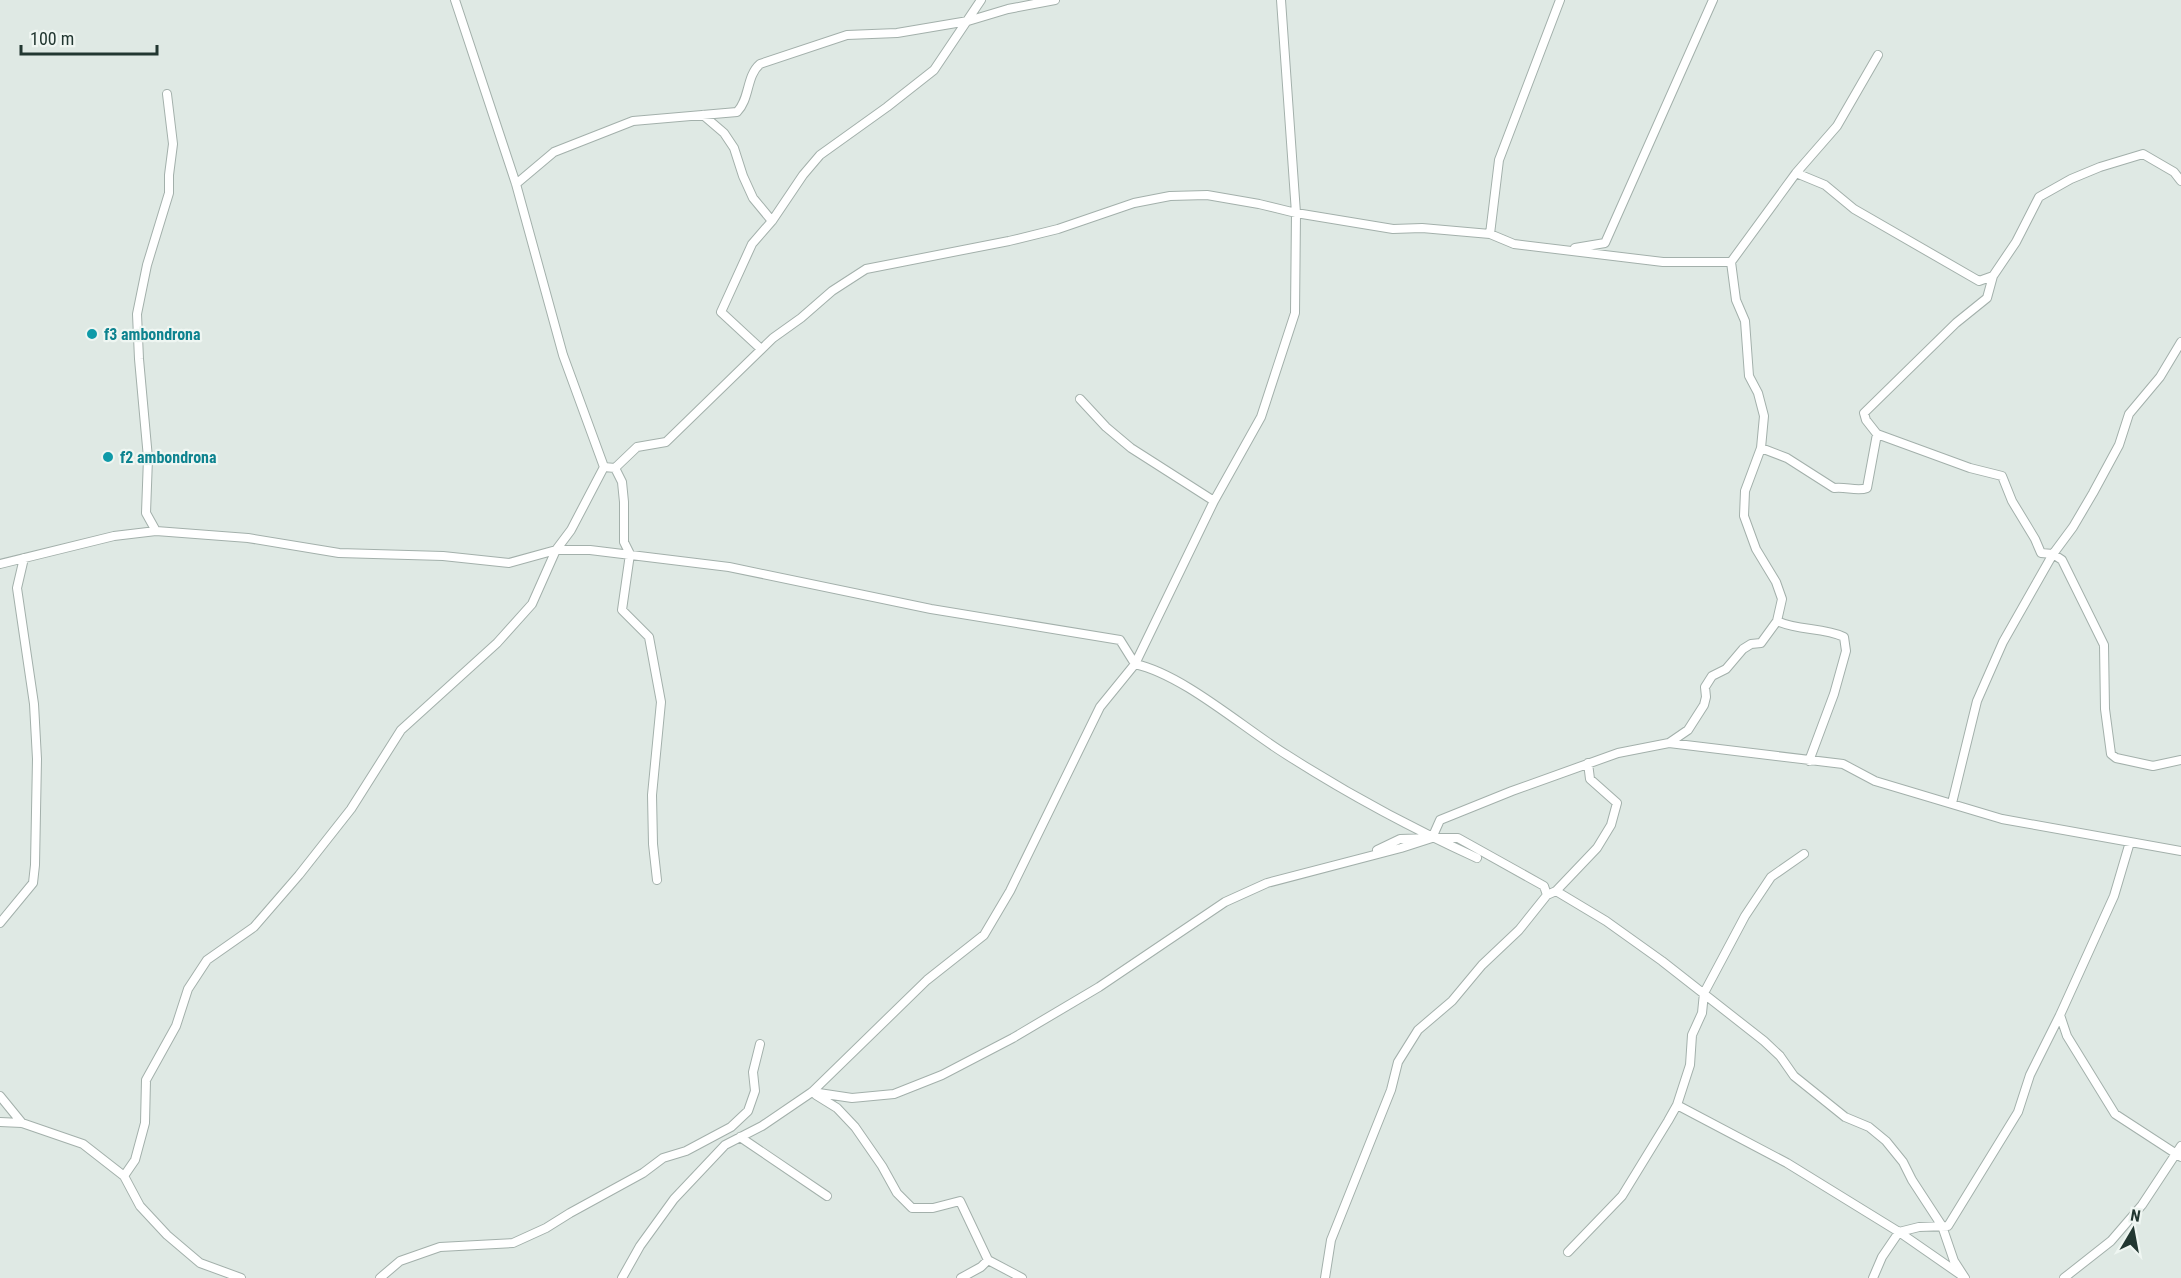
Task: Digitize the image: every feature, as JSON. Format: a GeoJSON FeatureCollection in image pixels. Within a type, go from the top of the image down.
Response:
{"type":"FeatureCollection","features":[{"type":"Feature","properties":{"kind":"street"},"geometry":{"type":"LineString","coordinates":[[124,1176],[135,1160],[145,1123],[146,1080],[176,1026],[189,989],[207,960],[254,927],[351,809],[401,730],[497,643],[531,604],[556,550],[571,530],[604,467],[563,354],[516,184],[455,0]]}},
{"type":"Feature","properties":{"kind":"street"},"geometry":{"type":"LineString","coordinates":[[761,349],[722,312],[752,244],[772,221],[803,175],[820,155],[934,70],[981,0]]}},
{"type":"Feature","properties":{"kind":"street"},"geometry":{"type":"LineString","coordinates":[[516,184],[554,152],[633,121],[737,112],[744,105],[754,69],[759,64],[847,35],[897,33],[968,21],[1008,9],[1054,0]]}},
{"type":"Feature","properties":{"kind":"street"},"geometry":{"type":"LineString","coordinates":[[622,1278],[640,1246],[674,1199],[725,1145],[762,1126],[812,1092],[927,980],[984,935],[1010,891],[1100,707],[1135,664],[1214,501],[1261,417],[1295,314],[1296,213],[1281,0]]}},
{"type":"Feature","properties":{"kind":"street"},"geometry":{"type":"LineString","coordinates":[[1490,234],[1499,160],[1560,0]]}},
{"type":"Feature","properties":{"kind":"street"},"geometry":{"type":"LineString","coordinates":[[1565,249],[1605,243],[1713,0]]}},
{"type":"Feature","properties":{"kind":"street"},"geometry":{"type":"LineString","coordinates":[[1669,743],[1689,730],[1704,705],[1705,687],[1712,676],[1726,669],[1743,649],[1751,644],[1761,643],[1777,621],[1782,599],[1776,582],[1756,549],[1744,516],[1745,491],[1761,448],[1764,416],[1758,393],[1749,376],[1745,321],[1736,300],[1731,262],[1796,173],[1837,126],[1878,55]]}},
{"type":"Feature","properties":{"kind":"street"},"geometry":{"type":"LineString","coordinates":[[156,531],[147,513],[148,458],[137,314],[147,265],[170,193],[168,175],[173,144],[167,94]]}},
{"type":"Feature","properties":{"kind":"street"},"geometry":{"type":"LineString","coordinates":[[703,115],[724,133],[734,148],[753,198],[772,221]]}},
{"type":"Feature","properties":{"kind":"street"},"geometry":{"type":"LineString","coordinates":[[2181,182],[2174,172],[2143,154],[2100,167],[2071,179],[2039,197],[2016,242],[1993,276],[1987,298],[1956,323],[1864,413],[1866,420],[1877,434],[1970,468],[2002,476],[2012,501],[2035,539],[2040,553],[2053,554],[2062,560],[2104,645],[2105,709],[2111,754],[2116,758],[2153,766],[2181,760]]}},
{"type":"Feature","properties":{"kind":"street"},"geometry":{"type":"LineString","coordinates":[[1796,173],[1825,185],[1854,209],[1979,281],[1993,276]]}},
{"type":"Feature","properties":{"kind":"street"},"geometry":{"type":"LineString","coordinates":[[604,467],[615,468],[637,447],[666,442],[761,349],[832,291],[866,269],[1009,241],[1058,229],[1134,203],[1170,196],[1207,195],[1296,213],[1393,228],[1490,234],[1514,244],[1663,262],[1731,262]]}},
{"type":"Feature","properties":{"kind":"street"},"geometry":{"type":"LineString","coordinates":[[1952,803],[1977,701],[2003,642],[2053,554],[2073,527],[2114,454],[2129,414],[2160,377],[2181,342]]}},
{"type":"Feature","properties":{"kind":"street"},"geometry":{"type":"LineString","coordinates":[[1080,399],[1106,427],[1131,448],[1214,501]]}},
{"type":"Feature","properties":{"kind":"street"},"geometry":{"type":"LineString","coordinates":[[1761,448],[1787,458],[1834,488],[1861,490],[1867,488],[1877,434]]}},
{"type":"Feature","properties":{"kind":"street"},"geometry":{"type":"LineString","coordinates":[[615,468],[622,482],[624,542],[630,554],[622,610],[649,637],[661,702],[652,795],[653,844],[657,880]]}},
{"type":"Feature","properties":{"kind":"street"},"geometry":{"type":"LineString","coordinates":[[0,564],[114,536],[156,531],[248,538],[339,553],[443,556],[509,563],[556,550],[590,550],[729,567],[931,609],[1120,640],[1135,664],[1148,667],[1192,690],[1286,754],[1368,804],[1432,838],[1477,858]]}},
{"type":"Feature","properties":{"kind":"street"},"geometry":{"type":"LineString","coordinates":[[0,923],[33,883],[35,865],[37,759],[34,715],[17,588],[24,558]]}},
{"type":"Feature","properties":{"kind":"street"},"geometry":{"type":"LineString","coordinates":[[1777,621],[1787,626],[1833,632],[1844,637],[1846,651],[1809,761]]}},
{"type":"Feature","properties":{"kind":"street"},"geometry":{"type":"LineString","coordinates":[[1432,838],[1440,820],[1512,791],[1627,751],[1669,743],[1843,764],[1875,781],[2002,819],[2181,851]]}},
{"type":"Feature","properties":{"kind":"street"},"geometry":{"type":"LineString","coordinates":[[1324,1278],[1331,1240],[1386,1101],[1398,1062],[1418,1030],[1452,1001],[1482,965],[1519,930],[1547,895],[1556,891],[1597,848],[1611,825],[1617,803],[1590,779],[1588,763]]}},
{"type":"Feature","properties":{"kind":"street"},"geometry":{"type":"LineString","coordinates":[[812,1092],[852,1098],[894,1094],[942,1076],[1013,1038],[1099,987],[1224,902],[1267,883],[1363,858],[1400,839],[1458,838],[1544,886],[1547,895]]}},
{"type":"Feature","properties":{"kind":"street"},"geometry":{"type":"LineString","coordinates":[[1874,1278],[1882,1257],[1899,1232],[1919,1227],[1948,1226],[2018,1112],[2030,1076],[2114,896],[2130,842]]}},
{"type":"Feature","properties":{"kind":"street"},"geometry":{"type":"LineString","coordinates":[[1568,1252],[1622,1196],[1677,1105],[1690,1065],[1692,1035],[1702,1013],[1704,993],[1745,916],[1772,877],[1804,854]]}},
{"type":"Feature","properties":{"kind":"street"},"geometry":{"type":"LineString","coordinates":[[1556,891],[1606,921],[1704,993],[1764,1041],[1780,1056],[1794,1076],[1845,1117],[1869,1126],[1886,1141],[1903,1162],[1942,1226],[1953,1261],[1965,1278],[1899,1232],[1787,1163],[1677,1105]]}},
{"type":"Feature","properties":{"kind":"street"},"geometry":{"type":"LineString","coordinates":[[2060,1015],[2067,1036],[2115,1114],[2178,1155]]}},
{"type":"Feature","properties":{"kind":"street"},"geometry":{"type":"LineString","coordinates":[[380,1278],[400,1261],[440,1247],[513,1243],[546,1228],[643,1173],[663,1158],[686,1151],[731,1127],[748,1111],[755,1091],[753,1072],[760,1044]]}},
{"type":"Feature","properties":{"kind":"street"},"geometry":{"type":"LineString","coordinates":[[812,1092],[837,1108],[855,1127],[882,1166],[897,1193],[912,1208],[933,1208],[960,1201],[988,1260],[1022,1278]]}},
{"type":"Feature","properties":{"kind":"street"},"geometry":{"type":"LineString","coordinates":[[0,1096],[22,1123]]}},
{"type":"Feature","properties":{"kind":"street"},"geometry":{"type":"LineString","coordinates":[[0,1122],[22,1123],[83,1144],[124,1176],[140,1206],[167,1235],[200,1263],[241,1278]]}},
{"type":"Feature","properties":{"kind":"street"},"geometry":{"type":"LineString","coordinates":[[740,1137],[827,1196]]}},
{"type":"Feature","properties":{"kind":"street"},"geometry":{"type":"LineString","coordinates":[[2064,1278],[2111,1241],[2142,1205],[2178,1155],[2181,1146]]}},
{"type":"Feature","properties":{"kind":"street"},"geometry":{"type":"LineString","coordinates":[[961,1278],[981,1267],[988,1260]]}},
{"type":"Feature","properties":{"kind":"place","name":"f3 ambondrona"},"geometry":{"type":"Point","coordinates":[92,334]}},
{"type":"Feature","properties":{"kind":"place","name":"f2 ambondrona"},"geometry":{"type":"Point","coordinates":[108,457]}}]}
